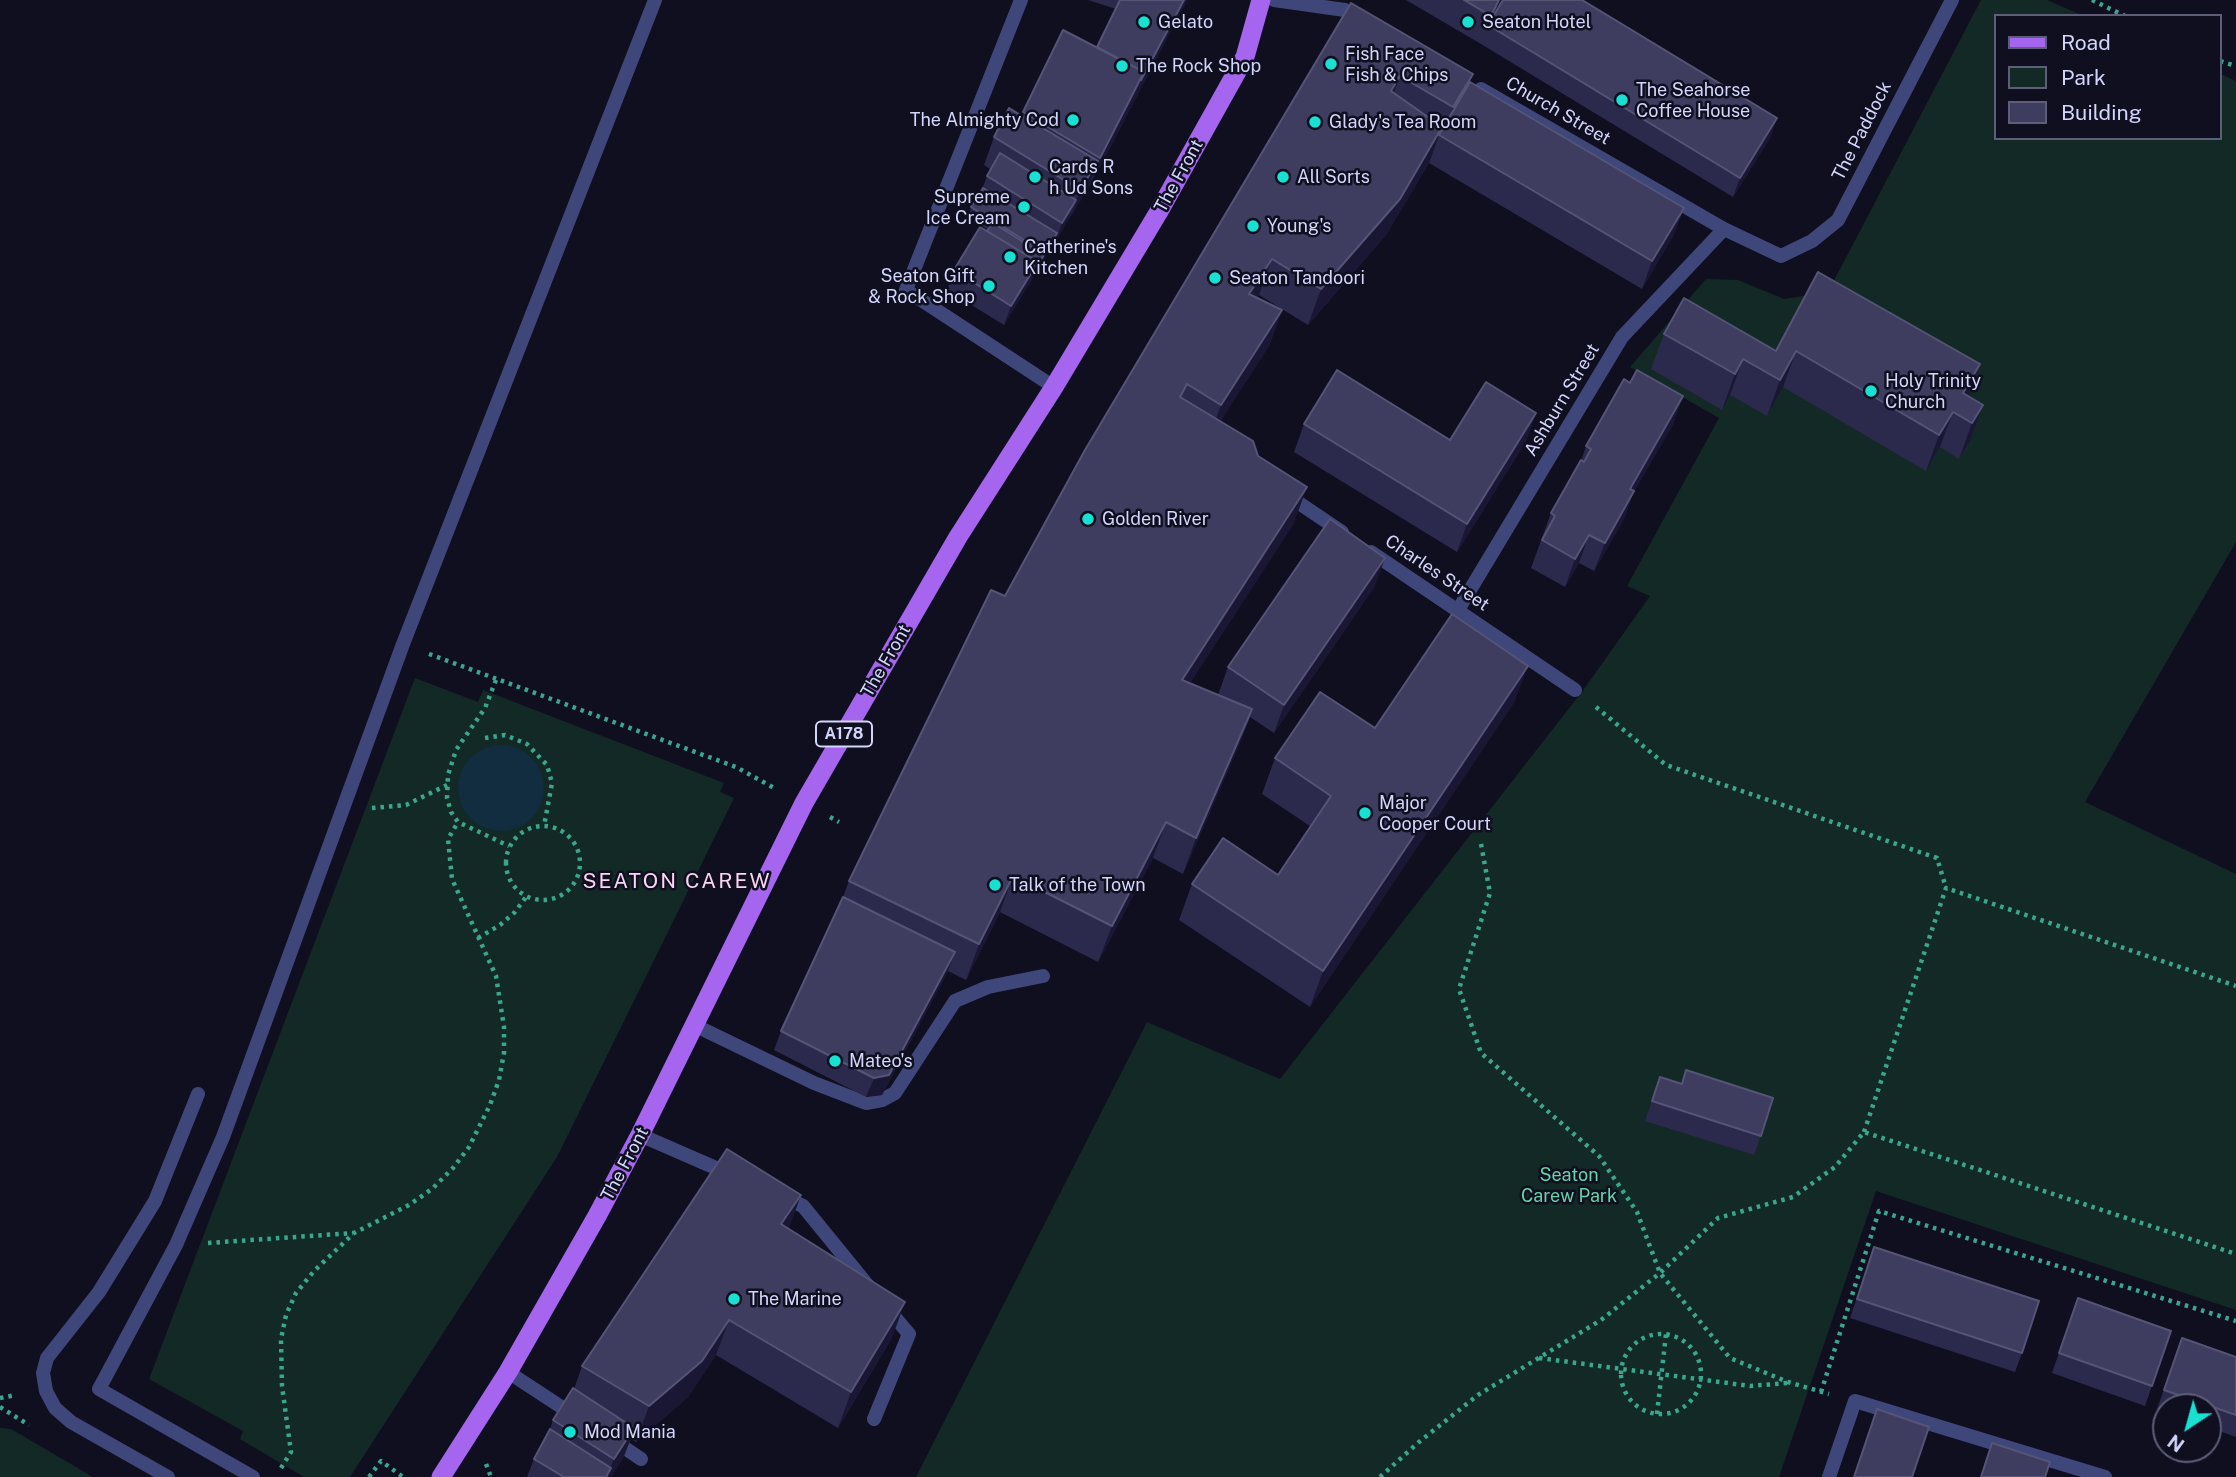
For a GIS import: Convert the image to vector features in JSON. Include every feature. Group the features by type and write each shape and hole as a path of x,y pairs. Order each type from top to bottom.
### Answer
{"main road":[{"name":"The Front","path":"441,1477 508,1372 597,1216 640,1135 804,803 958,537 1054,387 1158,213 1245,57 1261,0"}],"street":[{"path":"253,1477 99,1389 176,1245 223,1137 403,644 655,0"},
{"path":"1021,0 906,290 1054,387"},
{"path":"1274,0 1345,10 1369,24"},
{"name":"The Paddock","path":"1780,256 1812,241 1838,220 1952,0"},
{"name":"Church Street","path":"1464,79 1724,229 1780,256"},
{"name":"Ashburn Street","path":"1458,610 1622,337 1724,229"},
{"name":"Charles Street","path":"1276,487 1575,690"},
{"path":"694,1025 814,1083 866,1103 882,1100 895,1093 955,1001 988,987 1043,976"},
{"path":"168,1477 71,1422 55,1408 46,1391 43,1373 47,1358 99,1292 155,1200 198,1094"},
{"path":"640,1135 740,1179"},
{"path":"765,1190 803,1206 909,1334 874,1419"},
{"path":"508,1372 641,1459"},
{"path":"1829,1477 1855,1401 2105,1477"}],"path":[{"path":"2092,0 2121,14"},
{"path":"403,644 737,767"},
{"path":"496,680 485,708 456,750 447,785 447,798 457,822 509,846"},
{"path":"1380,1477 1478,1395 1601,1320 1660,1273 1718,1218 1793,1197 1835,1167 1864,1132 1946,888 1937,859 1666,765 1575,690"},
{"path":"485,738 505,735 527,744 547,765 552,783 544,826"},
{"path":"345,800 373,808 389,808 406,805 447,785"},
{"path":"275,1477 291,1452 282,1386 281,1339 286,1315 296,1293 314,1271 354,1233 391,1215 432,1188 453,1168 469,1147 499,1080 504,1053 504,1027 496,976 452,879 448,839 457,822"},
{"path":"544,826 556,828 566,834 579,854 580,866 571,888 550,900 526,897 509,880 506,869 509,846 524,831 544,826"},
{"path":"1481,844 1490,892 1459,989 1481,1053 1599,1156 1637,1212 1660,1273 1730,1358 1788,1382 1855,1401"},
{"path":"1946,888 2236,986"},
{"path":"478,938 500,925 515,912 526,897"},
{"path":"1864,1132 2236,1254"},
{"path":"1821,1392 1879,1211 2236,1321"},
{"path":"176,1245 354,1233"},
{"path":"1657,1414 1666,1334"},
{"path":"1666,1334 1679,1337 1697,1354 1702,1380 1698,1393 1689,1404 1677,1411 1657,1414 1637,1407 1627,1396 1621,1383 1621,1370 1624,1357 1631,1346 1641,1338 1666,1334"},
{"path":"1539,1358 1750,1386 1788,1382"},
{"path":"369,1477 381,1461 403,1477"}],"green space":[{"name":"Seaton Carew Park","path":"1981,0 2047,0 2079,14 1994,14 1994,140 2222,140 2222,75 2236,81 2236,542 2085,802 2236,874 2236,1310 1876,1191 1779,1477 916,1477 1147,1022 1280,1079 1584,689 1650,596 1627,586 1719,418 1630,367 1706,279 1738,280 1784,299 1828,292"},
{"path":"415,678 478,702 483,690 724,783 720,792 734,798 557,1157 350,1477 304,1477 240,1439 243,1431 149,1379"},
{"path":"0,1428 11,1429 93,1477 0,1477"}],"water":[{"path":"501,745 525,752 537,764 544,788 537,812 525,824 501,831 477,824 465,812 458,788 465,764 477,752"}],"building":[{"name":"Gelato","path":"1120,0 1184,0 1141,80 1144,72 1097,47"},
{"path":"1464,0 1499,0 1491,16"},
{"path":"1503,0 1582,0 1777,118 1740,178 1488,25"},
{"path":"1351,3 1473,74 1453,107 1400,76 1391,91 1442,127 1400,199 1321,289 1272,259 1249,294 1282,310 1221,405 1187,384 1180,397 1253,441 1258,456 1307,487 1182,680 1252,709 1196,838 1166,822 1112,926 1013,876 979,944 849,881 991,590 1005,596 1085,450"},
{"name":"The Almighty Cod","path":"1063,30 1144,72 1100,158 1023,112"},
{"path":"1470,82 1684,208 1652,261 1439,135"},
{"path":"1009,108 1098,161 1080,190 994,137"},
{"path":"1000,153 1076,200 1062,223 987,176"},
{"path":"983,188 1057,233 1045,253 971,207"},
{"path":"993,223 1044,255 1036,267 1038,262 987,231"},
{"path":"980,227 1038,262 1011,306 954,270"},
{"path":"1818,272 1980,364 1963,393 1983,405 1972,423 1953,412 1939,435 1796,351 1780,380 1743,359 1735,374 1664,334 1684,298 1776,351"},
{"path":"1337,370 1450,440 1486,382 1536,413 1467,524 1304,424"},
{"path":"1637,370 1683,396 1630,489 1634,491 1605,543 1589,535 1575,559 1542,540 1555,516 1551,513 1581,460 1584,462 1591,449 1586,446 1624,379 1630,383"},
{"path":"1330,519 1385,558 1284,705 1228,667"},
{"name":"Major Cooper Court","path":"1452,614 1528,666 1323,971 1192,884 1223,838 1278,875 1331,796 1275,758 1320,692 1375,728"},
{"path":"843,897 955,952 889,1075 874,1078 781,1031"},
{"path":"1686,1070 1773,1098 1761,1136 1652,1101 1660,1077 1682,1084"},
{"name":"The Marine","path":"727,1149 801,1195 781,1224 905,1302 851,1392 729,1320 702,1361 649,1406 582,1366"},
{"path":"1874,1247 2039,1301 2022,1353 1857,1299"},
{"path":"2078,1298 2171,1331 2152,1386 2059,1353"},
{"path":"2182,1338 2236,1357 2236,1415 2222,1410 2222,1393 2173,1393 2164,1390"},
{"path":"573,1388 634,1428 614,1459 553,1420"},
{"path":"1877,1409 1929,1427 1912,1477 1854,1477"},
{"path":"550,1429 611,1468 606,1477 564,1477 534,1459"},
{"path":"1992,1443 2050,1462 2045,1477 1981,1477"}],"place":[{"name":"Gelato","path":"1144,22"},
{"name":"Seaton Hotel","path":"1468,22"},
{"name":"Fish Face Fish & Chips","path":"1331,64"},
{"name":"The Rock Shop","path":"1122,66"},
{"name":"The Seahorse Coffee House","path":"1622,100"},
{"name":"The Almighty Cod","path":"1073,120"},
{"name":"Glady's Tea Room","path":"1315,122"},
{"name":"Cards R h Ud Sons","path":"1035,177"},
{"name":"All Sorts","path":"1283,177"},
{"name":"Supreme Ice Cream","path":"1024,207"},
{"name":"Young's","path":"1253,226"},
{"name":"Catherine's Kitchen","path":"1010,257"},
{"name":"Seaton Tandoori","path":"1215,278"},
{"name":"Seaton Gift & Rock Shop","path":"989,286"},
{"name":"Holy Trinity Church","path":"1871,391"},
{"name":"Golden River","path":"1088,519"},
{"name":"Major Cooper Court","path":"1365,813"},
{"name":"Talk of the Town","path":"995,885"},
{"name":"Mateo's","path":"835,1061"},
{"name":"The Marine","path":"734,1299"},
{"name":"Mod Mania","path":"570,1432"}],"district":[{"name":"SEATON CAREW","path":"677,882"}]}
